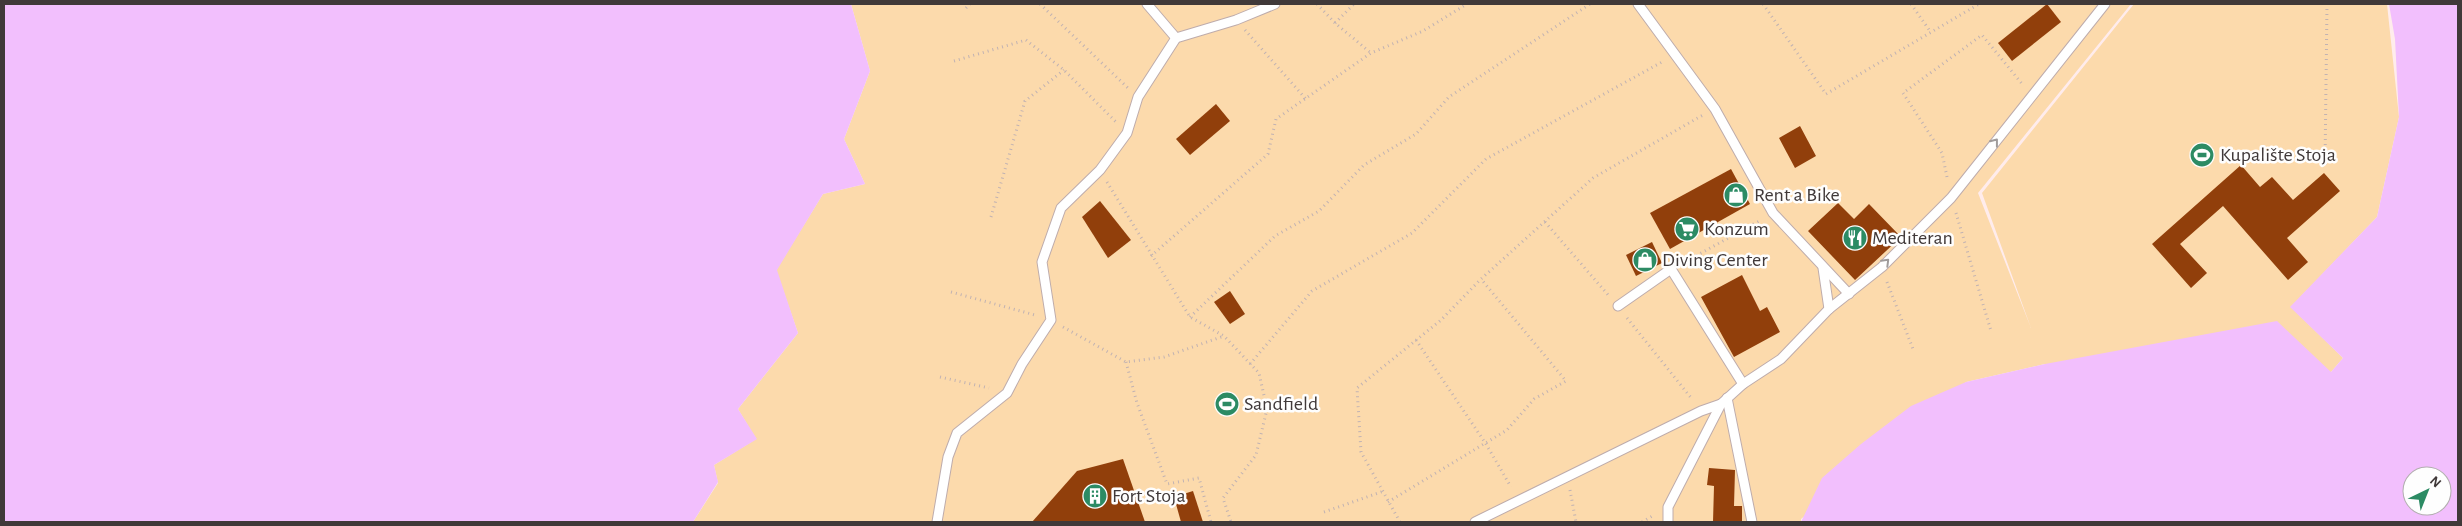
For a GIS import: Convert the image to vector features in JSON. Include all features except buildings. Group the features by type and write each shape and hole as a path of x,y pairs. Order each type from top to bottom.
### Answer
{"lane":[{"path":"1148,4 1176,38"},
{"path":"937,522 948,457 957,433 1007,393 1022,364 1051,320 1042,262 1061,208 1100,170 1127,133 1138,97 1176,38 1236,20 1275,4"},
{"path":"1638,4 1715,109 1773,213 1849,294"},
{"path":"1475,522 1724,401 1743,384 1781,359 1829,309 1882,267 1951,197 2105,4"},
{"path":"1823,268 1829,309"},
{"path":"1618,306 1671,269 1743,384"},
{"path":"1668,522 1668,507 1724,401"},
{"path":"1724,401 1752,522"}],"path":[{"path":"966,8 970,4"},
{"path":"1040,4 1138,97"},
{"path":"1317,4 1335,23 1371,53"},
{"path":"1335,23 1354,4"},
{"path":"1151,256 1268,154 1276,119 1371,53 1423,31 1467,4"},
{"path":"1190,317 1275,236 1319,211 1364,165 1416,134 1448,96 1590,4"},
{"path":"1763,4 1826,94 1930,31 1979,4"},
{"path":"1912,4 1930,31"},
{"path":"2324,165 2328,74 2327,4"},
{"path":"1236,20 1306,99"},
{"path":"1992,331 1951,197 1942,153 1903,93 1982,35 2032,95"},
{"path":"954,61 1026,40 1064,70 1127,133"},
{"path":"1250,364 1312,292 1412,233 1486,159 1676,55"},
{"path":"991,217 1025,101 1064,70"},
{"path":"1400,522 1361,452 1357,388 1441,320 1481,279 1593,178 1715,109"},
{"path":"1100,170 1190,317 1224,336 1259,374 1267,409 1256,455 1223,498 1231,522"},
{"path":"1671,269 1773,213"},
{"path":"1882,267 1913,349"},
{"path":"1388,502 1507,430 1534,399 1566,381 1481,279"},
{"path":"951,292 1051,320 1126,362 1164,357 1224,336"},
{"path":"1416,340 1486,444 1519,501"},
{"path":"1126,362 1137,403 1167,484 1199,478 1211,522"},
{"path":"940,377 1007,393"},
{"path":"1567,477 1576,522"},
{"path":"1324,512 1384,492"}],"shaded area":[{"path":"4,4 851,4 870,71 844,139 865,184 823,194 777,270 798,333 738,409 757,439 714,465 718,482 693,522 4,522"},
{"path":"851,4 2131,4 1978,193 2031,328 1982,193 2134,4 2387,4 2399,117 2377,217 2291,307 2343,358 2331,372 2045,364 1966,382 1801,519 1801,522 693,522 718,483 714,465 756,439 738,409 798,333 776,270 823,194 865,184 844,139 870,71"},
{"path":"2389,4 2458,4 2458,522 1801,522 1822,478 1861,444 1911,406 1966,382 2045,364 2277,321 2331,372 2343,358 2290,307 2377,217 2399,117 2395,39"}],"place":[{"name":"Kupalište Stoja","path":"2202,155"},
{"name":"Rent a Bike","path":"1736,195"},
{"name":"Konzum","path":"1687,229"},
{"name":"Mediteran","path":"1855,238"},
{"name":"Diving Center","path":"1645,260"},
{"name":"Sandfield","path":"1227,404"},
{"name":"Fort Stoja","path":"1095,496"}]}
